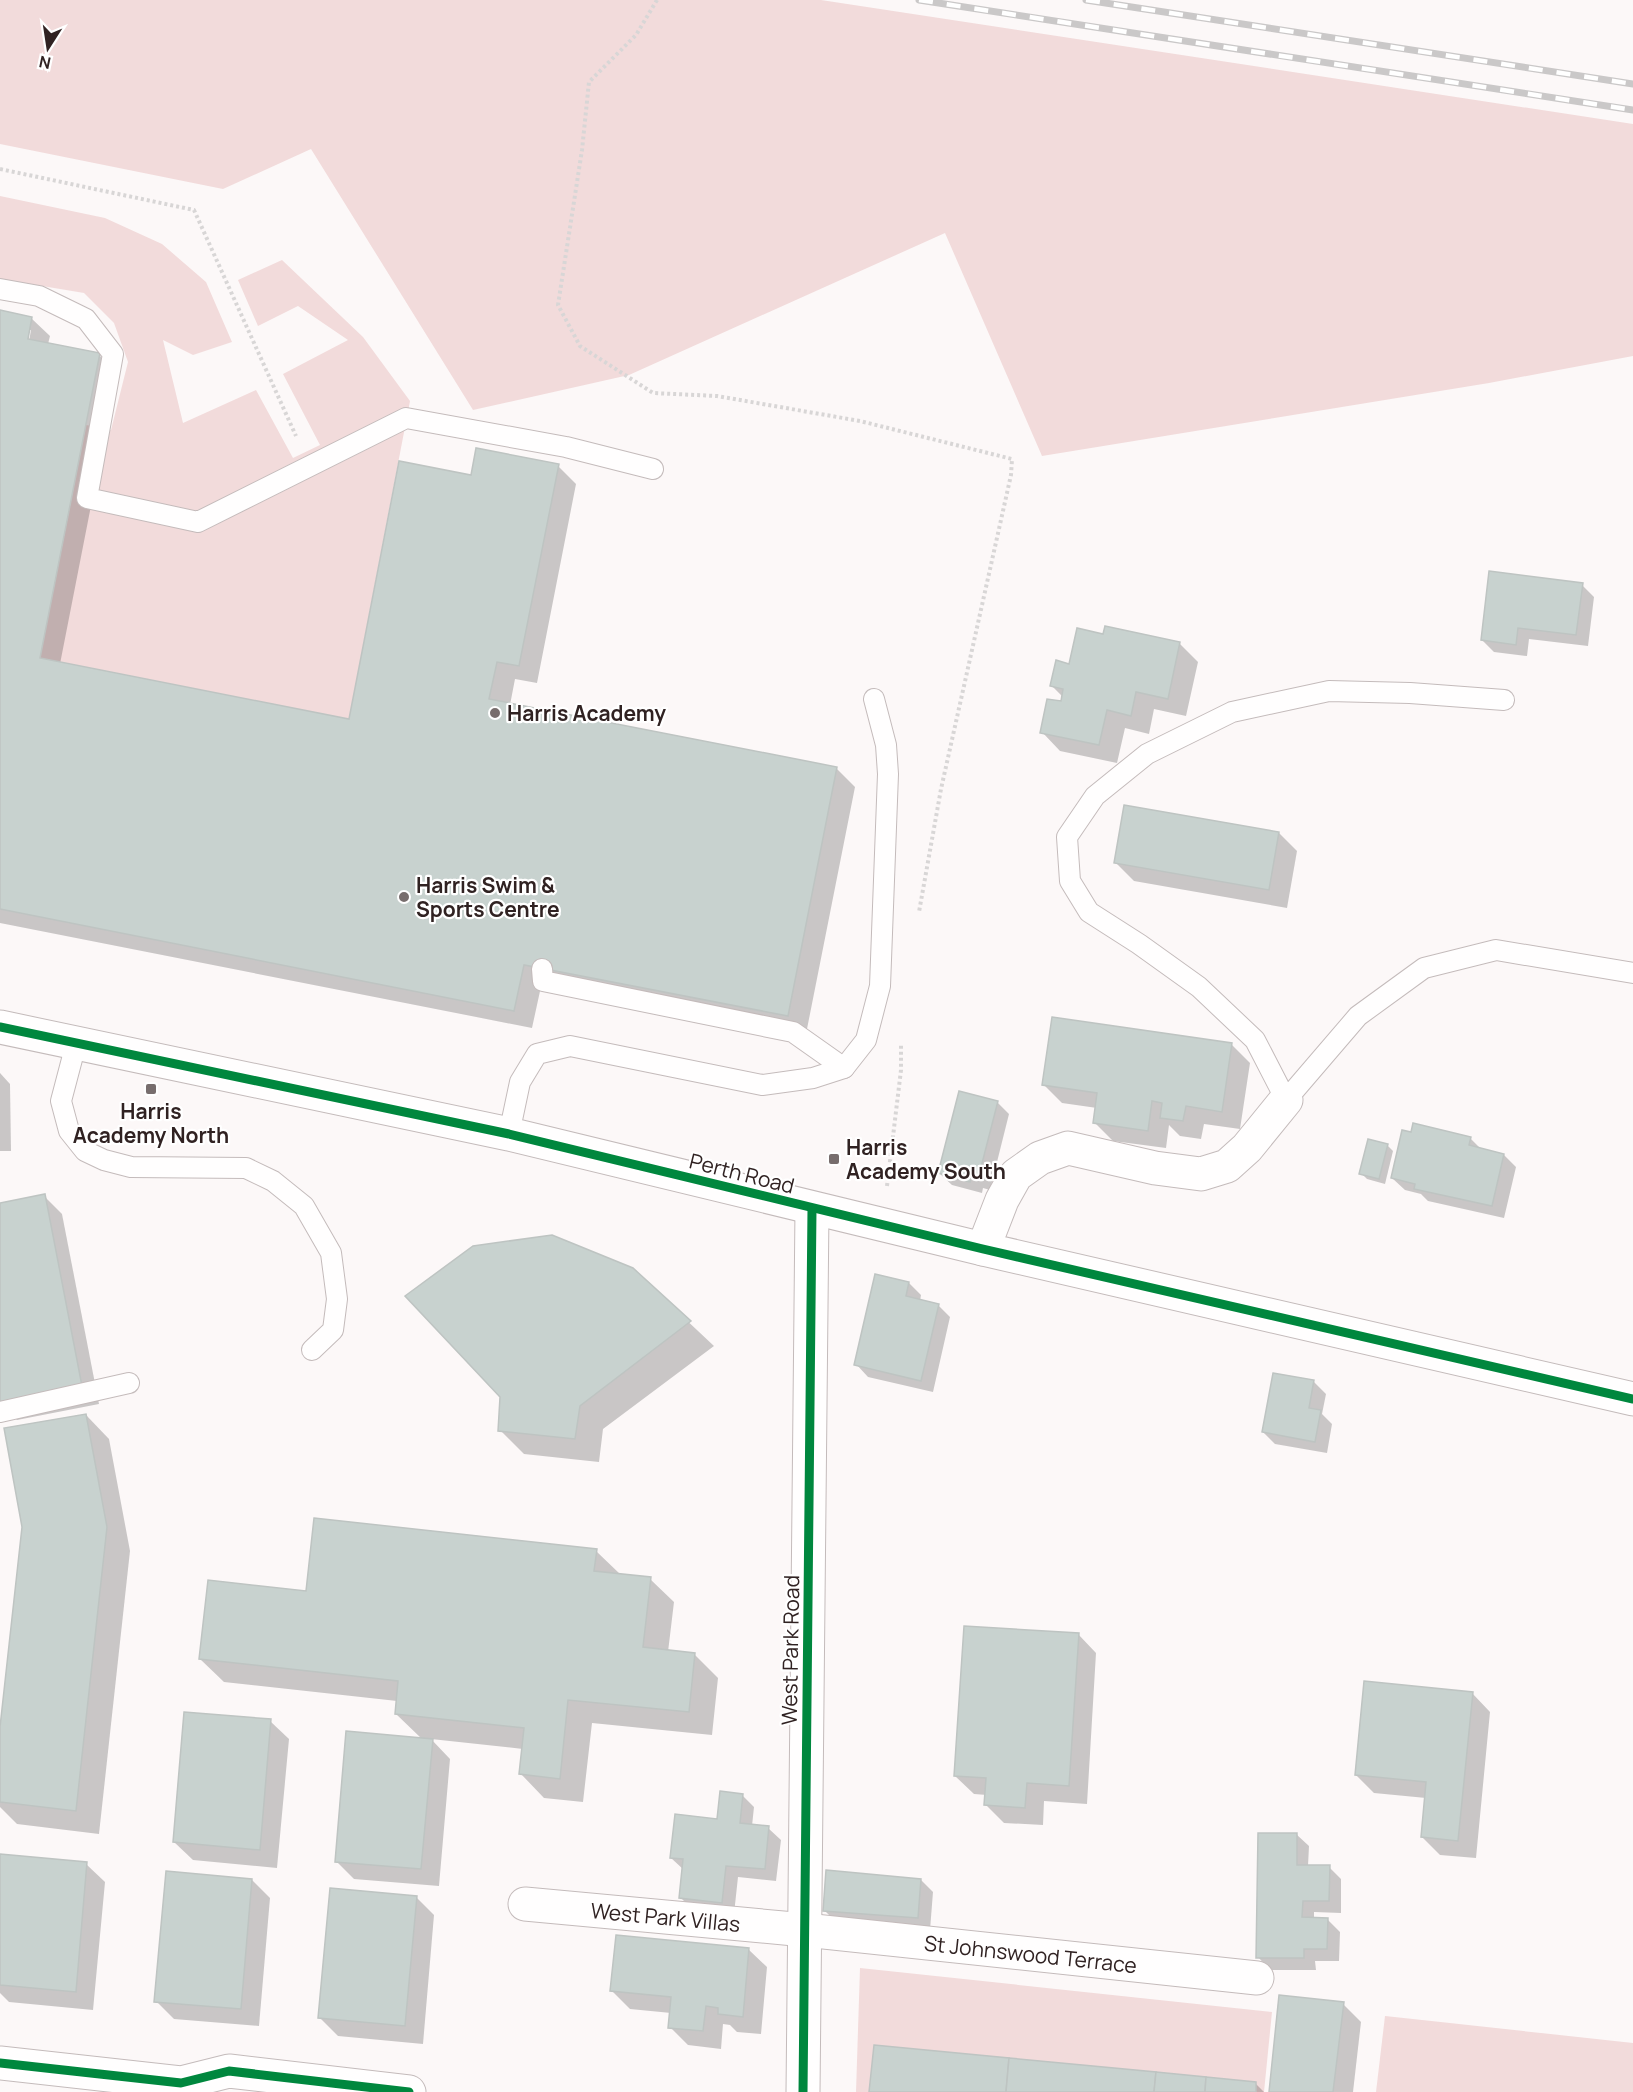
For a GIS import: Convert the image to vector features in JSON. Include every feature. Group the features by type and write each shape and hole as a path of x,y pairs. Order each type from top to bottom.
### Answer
{"street":[{"name":"Perth Road","path":"0,1028 509,1134 812,1209 1633,1399"},
{"path":"974,1247 1016,1176 1040,1158 1068,1149 1155,1168 1201,1174 1227,1166 1234,1160 1247,1148 1286,1100"},
{"name":"West Park Road","path":"803,2092 812,1209"},
{"name":"West Park Villas","path":"525,1904 805,1930"},
{"name":"St Johnswood Terrace","path":"805,1930 1257,1978"},
{"path":"0,2062 182,2083 229,2071 409,2092"}],"lane":[{"path":"0,289 39,296 86,319 113,354 87,498 198,522 406,418 566,447 652,469"},
{"path":"1504,700 1410,693 1329,691 1232,712 1147,754 1095,796 1067,837 1070,881 1089,912 1199,987 1255,1040 1286,1100 1358,1016 1424,968 1496,950 1633,973"},
{"path":"509,1134 520,1082 537,1054 570,1046 762,1085 813,1078 844,1068 866,1040 880,986 888,774 886,745 874,699"},
{"path":"542,969 543,981 793,1032 844,1068"},
{"path":"76,1044 61,1101 69,1131 85,1151 104,1160 131,1167 246,1168 273,1181 304,1206 331,1253 337,1299 333,1330 312,1350"},
{"path":"0,1412 129,1383"}],"path":[{"path":"653,393 580,346 558,305 590,82 636,35 657,0"},
{"path":"0,169 194,210 289,421"}],"shaded area":[{"path":"0,0 821,0 1633,124 1633,356 1489,383 1042,456 945,233 629,375 473,410 311,149 223,189 0,144"},
{"path":"0,196 105,218 162,244 206,282 232,342 193,355 163,340 183,423 256,390 293,458 320,445 283,374 348,340 298,306 258,326 238,280 282,260 363,337 410,401 349,719 40,658 86,425 111,430 128,362 114,323 84,293 0,279"},
{"path":"860,1968 1272,2012 1264,2092 856,2092"},
{"path":"1385,2016 1633,2043 1633,2092 1376,2092"}],"building":[{"path":"0,310 32,317 28,339 100,353 40,658 349,719 399,461 471,475 476,448 559,464 519,666 497,662 489,699 837,767 788,1016 524,965 514,1011 0,909"},
{"path":"1489,571 1583,583 1576,635 1518,628 1516,645 1481,640"},
{"path":"1105,626 1180,642 1168,699 1136,692 1131,716 1107,710 1099,745 1040,733 1047,699 1061,701 1063,689 1050,686 1056,660 1069,664 1077,628 1103,634"},
{"path":"1124,805 1279,832 1269,890 1114,863"},
{"path":"1052,1017 1232,1043 1222,1112 1186,1106 1183,1121 1160,1118 1162,1103 1152,1101 1148,1131 1093,1123 1097,1093 1042,1085"},
{"path":"959,1091 998,1101 978,1179 971,1177 970,1182 938,1173"},
{"path":"1413,1123 1471,1137 1469,1145 1504,1154 1492,1206 1414,1189 1415,1184 1391,1178 1402,1130 1411,1132"},
{"path":"1368,1139 1388,1144 1379,1179 1359,1174"},
{"path":"45,1194 82,1386 0,1402 0,1203"},
{"path":"552,1235 633,1268 691,1321 580,1406 575,1439 498,1431 500,1397 405,1296 473,1246"},
{"path":"875,1274 909,1282 906,1296 939,1304 921,1381 854,1365"},
{"path":"1273,1373 1314,1380 1309,1408 1321,1410 1315,1442 1262,1432"},
{"path":"86,1414 107,1527 76,1811 0,1802 0,1727 22,1527 4,1428"},
{"path":"314,1518 597,1549 594,1571 651,1577 643,1647 695,1653 689,1712 568,1700 560,1779 519,1774 524,1728 395,1714 398,1681 199,1659 208,1580 306,1591"},
{"path":"964,1626 1079,1633 1069,1786 1027,1783 1025,1808 984,1805 986,1778 954,1776"},
{"path":"1364,1681 1473,1692 1458,1841 1421,1837 1426,1782 1355,1775"},
{"path":"184,1712 271,1719 260,1850 173,1842"},
{"path":"346,1731 433,1739 421,1869 335,1862"},
{"path":"720,1791 743,1794 740,1823 769,1826 765,1869 726,1866 722,1903 679,1898 683,1859 670,1858 675,1814 717,1819"},
{"path":"1258,1833 1297,1833 1297,1865 1330,1865 1329,1901 1303,1901 1302,1917 1328,1918 1327,1949 1304,1949 1304,1958 1256,1958"},
{"path":"0,1854 87,1862 76,1992 0,1985"},
{"path":"826,1870 921,1879 918,1918 823,1911"},
{"path":"166,1871 252,1879 241,2009 154,2002"},
{"path":"330,1888 417,1896 405,2026 318,2018"},
{"path":"616,1935 749,1948 743,2017 718,2014 718,2008 706,2006 703,2031 668,2028 671,1997 610,1991"},
{"path":"1279,1995 1344,2002 1333,2092 1269,2092"},
{"path":"874,2045 1009,2058 1006,2092 869,2092"},
{"path":"1009,2058 1156,2072 1154,2092 1006,2092"},
{"path":"1156,2072 1206,2077 1205,2092 1154,2092"},
{"path":"1206,2077 1256,2082 1256,2092 1205,2092"}],"railway":[{"path":"919,0 1633,110"},
{"path":"1086,0 1633,84"}],"cycle path":[{"path":"0,1027 509,1134 983,1249 1633,1399"},
{"path":"803,2092 812,1209"},
{"path":"0,2063 181,2083 229,2071 409,2092"}],"place":[{"name":"Harris Academy","path":"495,713"},
{"name":"Harris Swim & Sports Centre","path":"404,897"},
{"name":"Harris Academy North","path":"151,1089"},
{"name":"Harris Academy South","path":"834,1159"}]}
